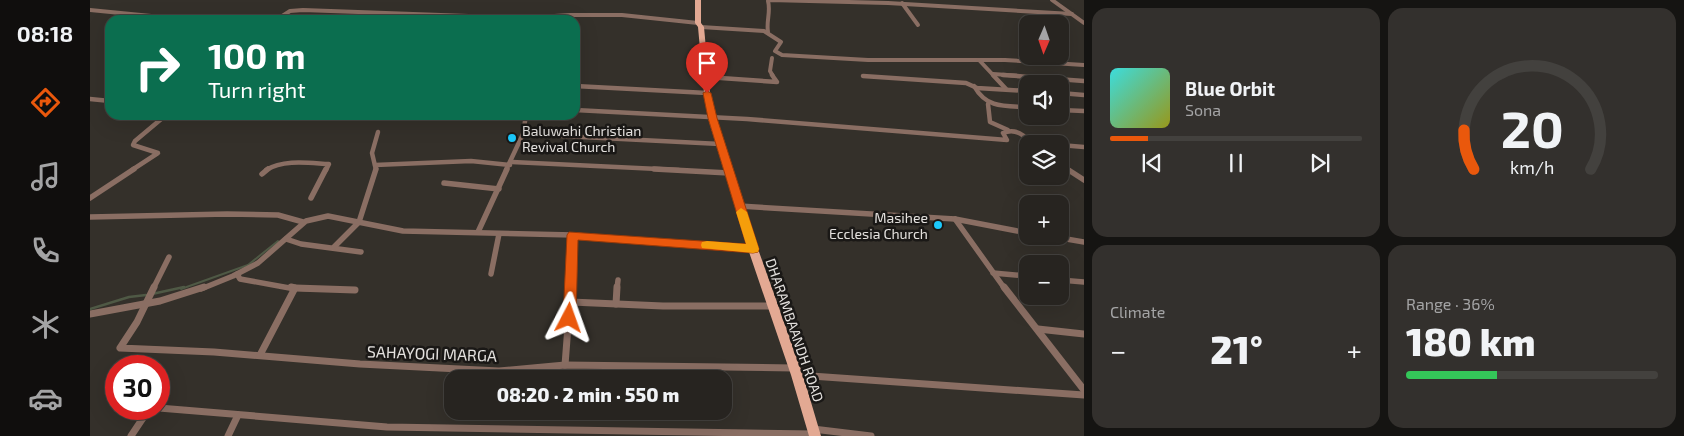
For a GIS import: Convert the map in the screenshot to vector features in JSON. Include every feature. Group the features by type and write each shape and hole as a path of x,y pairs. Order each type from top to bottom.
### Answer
{"main road":[{"name":"DHARAMBAANDH ROAD","path":"698,0 707,93 712,118 753,249 796,371 814,433"}],"street":[{"path":"768,32 766,22 770,9 768,1 770,0 903,4 1072,14"},
{"path":"898,0 918,25"},
{"path":"1052,0 1084,23"},
{"path":"90,10 141,15"},
{"path":"284,15 290,11 302,10 425,15"},
{"path":"580,15 668,18 700,25 768,32 781,42 775,51 782,55 868,60 979,60 1084,65"},
{"path":"706,78 777,82 770,70 772,58"},
{"path":"979,60 1006,89"},
{"path":"993,74 1084,81"},
{"path":"863,76 966,83 974,86 1019,90"},
{"path":"580,86 707,93"},
{"path":"974,86 979,95 988,104 990,122 1008,130 1014,130 1021,135"},
{"path":"1069,94 1084,95"},
{"path":"90,99 105,100"},
{"path":"988,104 1019,106"},
{"path":"580,110 747,119 1007,140 1003,133 1008,130"},
{"path":"1069,110 1084,111"},
{"path":"90,198 156,155 158,152 156,151 133,145 135,141 160,120"},
{"path":"478,232 511,164 523,134 525,120"},
{"path":"334,247 359,222 376,172 372,158 373,142 378,132"},
{"path":"523,134 720,144"},
{"path":"1069,146 1084,148"},
{"path":"375,165 471,160 511,164 729,173"},
{"path":"262,174 268,167 283,163 330,164 311,198"},
{"path":"1069,171 1084,180"},
{"path":"444,183 499,189"},
{"path":"739,206 955,218 1019,231"},
{"path":"90,218 227,214 278,215 303,222"},
{"path":"90,314 147,304 176,296 237,274 260,262 303,222 316,216 403,231 573,235 753,249"},
{"path":"955,218 993,273 1084,390"},
{"path":"491,274 499,234"},
{"path":"565,365 571,302 573,235"},
{"path":"286,239 301,244 361,252"},
{"path":"1069,239 1084,242"},
{"path":"147,304 169,256"},
{"path":"993,273 1019,275"},
{"path":"237,274 240,278 295,288 355,290"},
{"path":"616,304 618,280"},
{"path":"1069,281 1084,282"},
{"path":"260,355 295,288"},
{"path":"571,302 663,306 773,306"},
{"name":"SAHAYOGI MARGA","path":"147,304 120,348 260,355 360,364 499,370 565,365 796,371 1084,395"},
{"path":"1038,329 1084,334"},
{"path":"170,409 387,427 720,434 814,433 871,436"},
{"path":"228,436 238,415"},
{"path":"131,436 142,420"}],"waterway":[{"path":"181,289 248,265 278,241"},
{"path":"152,294 184,287"},
{"path":"90,309 129,297 146,295"}],"slow traffic":[{"path":"707,245 753,249 741,212"}],"place":[{"name":"Baluwahi Christian Revival Church","path":"512,138"},
{"name":"Masihee Ecclesia Church","path":"938,225"}],"route":[{"path":"569,318 573,235 753,249 712,118 707,93"}]}
